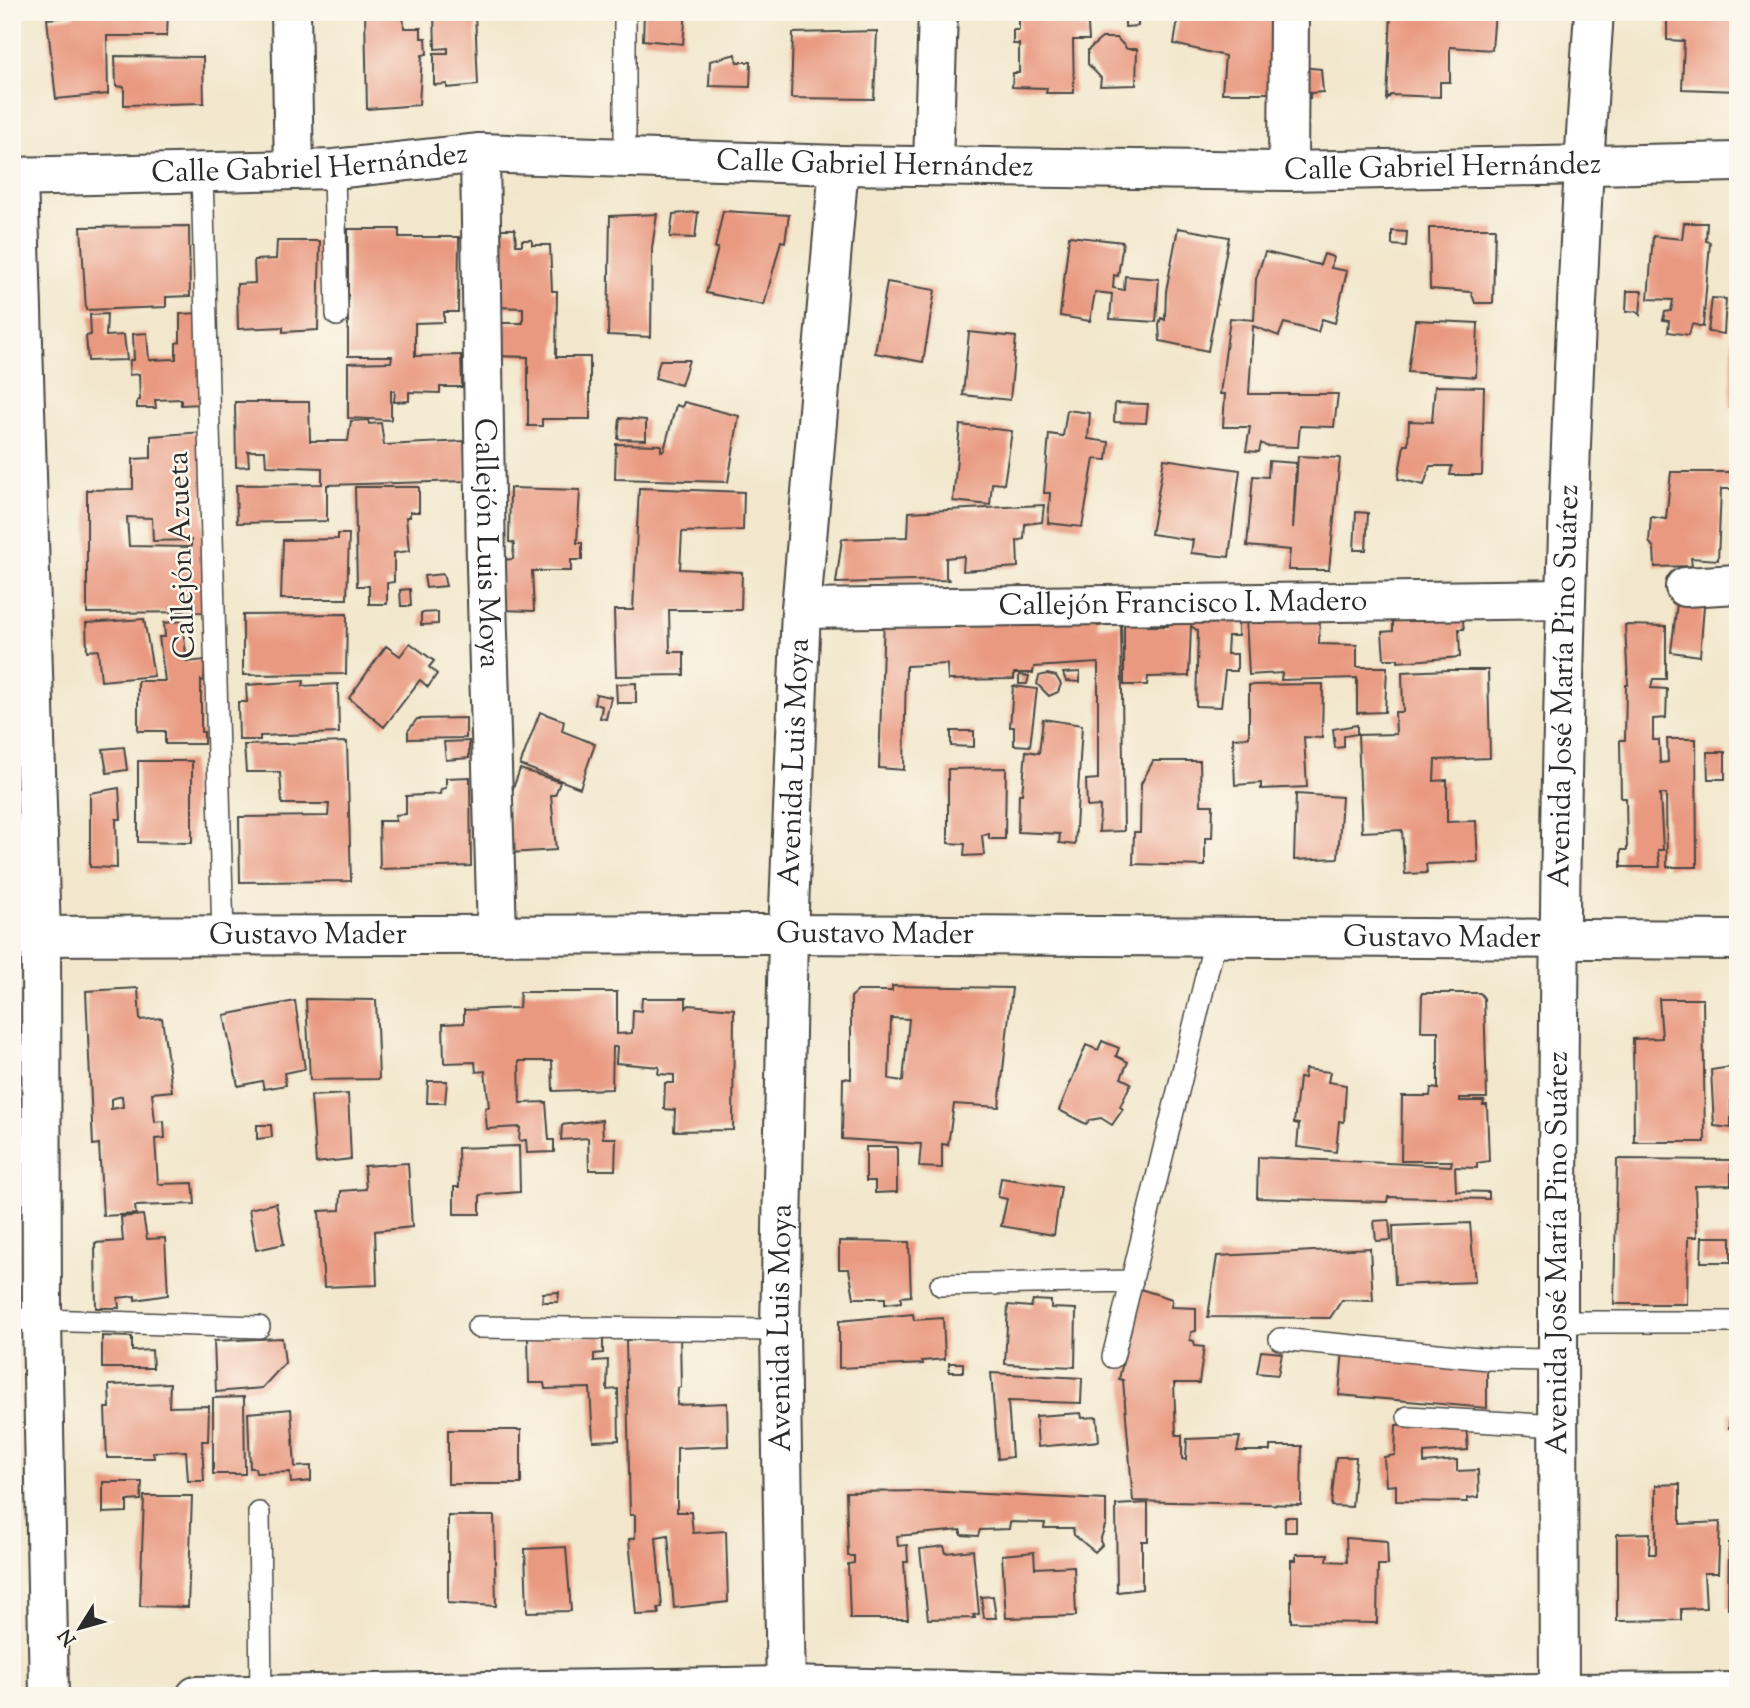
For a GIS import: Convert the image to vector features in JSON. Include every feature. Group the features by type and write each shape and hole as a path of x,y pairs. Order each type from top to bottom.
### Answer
{"street":[{"path":"291,12 294,170"},
{"path":"933,164 938,12"},
{"path":"1288,171 1289,12"},
{"name":"Avenida José María Pino Suárez","path":"1559,1695 1557,1360 1565,599 1584,163 1594,12"},
{"name":"Calle Gabriel Hernández","path":"15,178 334,169 480,153 839,164 1288,171 1738,162"},
{"name":"Callejón Luis Moya","path":"480,153 486,567 497,933"},
{"name":"Avenida Luis Moya","path":"786,1691 780,1330 788,934 801,609 839,164"},
{"path":"15,178 27,936 27,1319 49,1696"},
{"path":"1685,587 1738,584"},
{"name":"Callejón Francisco I. Madero","path":"801,609 1565,599"},
{"name":"Gustavo Mader","path":"27,936 497,933 1738,940"},
{"path":"196,1696 786,1691 1166,1696 1738,1692"}],"lane":[{"path":"625,12 625,158"},
{"path":"334,169 337,315"},
{"name":"Callejón Azueta","path":"202,173 223,936"},
{"path":"1113,1357 1216,936"},
{"path":"941,1285 1132,1281"},
{"path":"27,1319 259,1327"},
{"path":"1559,1322 1738,1322"},
{"path":"478,1327 780,1330"},
{"path":"1280,1339 1489,1359 1557,1360"},
{"path":"1408,1417 1558,1426"},
{"path":"259,1514 261,1695"}],"building":[{"path":"75,12 168,12 167,36 107,36 108,94 56,99 47,19 75,16"},
{"path":"186,12 234,12 234,17 186,17"},
{"path":"365,12 403,12 404,28 421,28 421,38 426,38 427,54 422,55 419,105 367,109"},
{"path":"434,12 475,12 478,85 447,88 447,84 434,85 434,53 448,53 448,48 435,49"},
{"path":"644,12 686,12 683,44 643,40"},
{"path":"870,12 878,12 877,19 870,19"},
{"path":"1019,12 1087,12 1089,40 1073,40 1074,93 1046,93 1047,88 1012,87 1013,73 1019,73 1019,44 1013,44 1013,30 1019,30"},
{"path":"1125,12 1138,12 1138,26 1125,27"},
{"path":"1179,12 1250,12 1277,16 1279,93 1222,93 1225,56 1174,44"},
{"path":"1391,12 1495,12 1492,50 1450,47 1450,82 1440,82 1440,97 1391,95 1387,100"},
{"path":"1667,12 1738,12 1738,91 1682,89 1684,41 1667,40"},
{"path":"877,31 874,99 791,98 793,33"},
{"path":"1102,38 1117,38 1127,49 1137,49 1136,85 1100,86 1101,78 1088,64 1088,50"},
{"path":"736,54 737,62 751,62 750,87 709,86 710,61"},
{"path":"115,56 203,57 204,103 124,105 124,87 116,86"},
{"path":"1300,67 1321,69 1323,92 1310,93 1310,98 1299,98"},
{"path":"723,211 789,215 785,242 781,241 764,305 706,293 718,248 715,248"},
{"path":"698,212 695,238 670,237 673,214"},
{"path":"657,214 652,248 651,337 608,335 610,216"},
{"path":"1684,223 1707,223 1706,241 1710,242 1703,327 1692,324 1689,335 1668,332 1669,321 1663,320 1665,312 1671,311 1673,300 1648,299 1653,236 1682,239"},
{"path":"189,226 190,296 166,297 166,307 86,310 81,227"},
{"path":"1178,228 1229,237 1208,351 1160,341 1159,324 1161,318 1165,320 1166,291"},
{"path":"1429,228 1495,228 1493,303 1475,303 1471,292 1430,289"},
{"path":"348,229 399,229 399,237 459,237 458,312 444,312 444,322 415,323 415,356 461,355 462,387 440,387 440,393 409,392 409,401 394,402 395,391 391,390 391,420 348,418 348,363 391,362 392,356 348,356"},
{"path":"494,229 515,229 516,245 522,245 522,240 532,240 532,245 550,245 552,291 557,291 556,357 590,357 590,419 542,419 542,426 528,426 528,357 496,356 495,323 523,323 523,308 495,307"},
{"path":"1392,231 1407,232 1406,246 1392,245"},
{"path":"1069,236 1123,242 1118,276 1114,275 1113,288 1124,290 1125,276 1159,279 1156,322 1110,319 1112,294 1095,292 1090,321 1060,316"},
{"path":"277,241 320,241 318,330 283,332 283,327 238,329 237,284 255,283 254,260 276,259"},
{"path":"1265,252 1320,265 1324,254 1333,257 1331,268 1347,271 1335,323 1322,319 1318,332 1284,323 1279,336 1253,326 1249,394 1338,394 1334,427 1300,426 1298,447 1266,446 1261,443 1259,452 1246,451 1250,427 1223,427 1225,394 1220,394 1230,318 1254,320 1256,279"},
{"path":"1735,277 1738,277 1738,407 1730,407"},
{"path":"887,282 935,290 923,362 875,353"},
{"path":"1627,291 1642,291 1640,315 1636,311 1626,312"},
{"path":"1712,298 1726,299 1724,334 1708,332"},
{"path":"200,313 202,404 181,405 181,399 155,400 156,408 137,408 137,401 140,400 139,374 129,375 130,360 134,360 133,334 147,333 149,360 176,359 176,343 180,342 180,314"},
{"path":"107,314 106,336 124,335 127,360 88,361 86,336 91,335 90,315"},
{"path":"1415,320 1478,323 1476,377 1408,372"},
{"path":"969,332 1016,337 1010,400 963,395"},
{"path":"660,360 689,360 681,385 655,378"},
{"path":"1435,386 1484,387 1482,475 1450,475 1452,466 1430,466 1424,485 1398,479 1404,445 1408,445 1409,421 1432,422"},
{"path":"235,402 309,402 310,441 348,441 351,421 368,420 369,424 381,423 384,445 466,441 466,481 327,485 327,521 237,523 236,485 322,484 322,468 266,466 265,451 248,451 249,466 236,467"},
{"path":"684,402 739,416 728,482 615,479 616,444 661,445 661,451 664,450 676,405 682,407"},
{"path":"1115,403 1148,404 1146,423 1114,422"},
{"path":"1067,410 1090,413 1088,439 1109,442 1107,460 1094,459 1082,527 1048,523 1050,493 1044,493 1049,434 1063,436"},
{"path":"620,418 646,420 646,440 618,439"},
{"path":"960,425 1012,431 1004,484 992,483 990,505 953,501"},
{"path":"203,432 205,612 87,613 87,490 133,489 133,459 151,458 151,436","holes":["127,517 152,518 153,541 191,540 191,547 129,546"]},
{"path":"1298,456 1340,458 1329,570 1288,570 1290,550 1247,546 1253,476 1268,477 1269,461 1296,463 1293,528"},
{"path":"1164,459 1240,470 1229,557 1191,553 1193,540 1151,534"},
{"path":"1671,472 1738,472 1738,492 1721,489 1718,560 1691,558 1692,566 1655,567 1654,548 1649,542 1651,517 1666,519"},
{"path":"355,487 419,487 419,512 410,512 410,517 406,517 409,551 394,553 394,582 387,583 387,604 369,604 369,586 357,586"},
{"path":"510,488 580,490 577,543 582,543 582,560 571,560 571,571 532,571 534,611 500,610 499,560 513,559 514,543 509,542"},
{"path":"639,488 744,492 743,530 682,532 680,569 742,572 741,610 669,610 670,652 684,652 684,675 616,676 614,610 633,610"},
{"path":"1044,505 1042,522 1025,524 1024,539 1017,541 1018,567 963,571 964,556 946,558 946,577 949,580 836,583 842,539 908,537 909,512"},
{"path":"1356,512 1368,513 1366,550 1354,550"},
{"path":"338,534 349,534 347,599 281,599 283,540 338,539"},
{"path":"443,574 446,586 426,588 424,576"},
{"path":"410,589 411,606 401,606 400,590"},
{"path":"1677,603 1704,606 1700,656 1671,652"},
{"path":"1393,607 1461,607 1464,629 1459,629 1460,657 1398,662 1398,659 1384,659 1382,632 1393,631"},
{"path":"1147,610 1148,626 1168,626 1169,610 1238,614 1238,636 1228,636 1227,654 1237,654 1237,671 1225,671 1221,707 1196,706 1198,631 1191,626 1189,676 1148,677 1147,685 1124,685 1124,623"},
{"path":"438,612 438,624 421,625 421,613"},
{"path":"1097,612 1098,626 1121,624 1124,831 1099,832 1100,806 1087,807 1086,780 1098,779 1098,663 1034,667 1033,673 1014,673 1014,679 948,680 947,664 906,666 904,770 879,768 884,615"},
{"path":"347,614 346,674 243,675 243,615"},
{"path":"1320,617 1319,644 1357,645 1357,667 1387,667 1385,712 1357,713 1357,678 1281,680 1282,673 1249,675 1246,619"},
{"path":"144,619 154,676 101,681 98,650 87,651 86,623"},
{"path":"182,621 187,662 205,660 204,681 201,680 201,732 204,732 204,744 165,744 165,731 138,731 138,681 165,681 159,637 165,637 164,623"},
{"path":"1625,625 1666,626 1666,679 1653,679 1651,688 1667,689 1666,718 1653,719 1653,740 1659,740 1660,763 1668,762 1667,739 1696,739 1697,867 1667,867 1666,794 1660,794 1663,850 1658,850 1660,867 1621,867 1621,850 1627,850 1626,798 1621,798 1620,740 1625,740 1628,685"},
{"path":"410,643 434,661 429,667 437,674 428,687 420,680 384,727 349,698 386,646 400,656"},
{"path":"1488,670 1490,758 1435,760 1434,781 1447,780 1447,822 1476,821 1478,862 1426,864 1427,873 1405,874 1402,830 1362,832 1358,735 1396,734 1395,712 1403,712 1402,672"},
{"path":"1080,672 1080,682 1066,681 1063,673"},
{"path":"1019,675 1029,676 1027,684 1019,684"},
{"path":"1039,676 1056,676 1061,684 1058,692 1049,696 1037,684"},
{"path":"304,681 303,686 338,684 339,733 260,736 260,740 239,740 238,702 247,702 246,685"},
{"path":"636,683 636,703 617,703 616,684"},
{"path":"1323,684 1322,738 1304,737 1307,787 1261,789 1261,783 1235,785 1233,738 1249,737 1249,685"},
{"path":"1013,686 1037,689 1030,746 1014,745 1014,727 1010,727"},
{"path":"596,694 611,697 606,719 600,718 602,706 594,704"},
{"path":"540,712 564,721 562,731 595,744 580,788 520,765"},
{"path":"466,718 466,738 408,739 408,731 417,719"},
{"path":"1043,719 1082,725 1075,845 1059,843 1060,834 1018,832 1019,794 1022,794 1026,751 1039,753"},
{"path":"1357,725 1357,734 1344,736 1344,747 1335,748 1333,729"},
{"path":"951,731 974,731 974,747 951,746"},
{"path":"469,741 469,758 446,760 444,742"},
{"path":"347,742 351,881 240,882 239,817 328,816 329,804 282,804 280,772 246,772 244,745"},
{"path":"124,747 127,770 107,773 103,749"},
{"path":"1707,752 1725,752 1725,779 1708,779"},
{"path":"138,761 192,761 192,843 138,842"},
{"path":"1153,761 1200,761 1201,805 1213,805 1212,838 1205,838 1205,866 1133,864 1134,832 1140,832 1141,784"},
{"path":"1006,768 1005,839 989,839 989,834 982,835 984,855 964,856 965,844 948,843 948,769"},
{"path":"520,769 560,782 555,795 551,795 556,850 510,853 510,797"},
{"path":"470,777 471,866 380,869 379,821 396,821 395,815 406,814 406,796 440,794 441,789 446,788 446,778"},
{"path":"119,788 121,819 116,819 117,868 90,867 90,793"},
{"path":"1296,794 1342,797 1338,858 1294,860"},
{"path":"892,986 1012,988 999,1107 954,1104 948,1145 942,1144 942,1168 919,1167 921,1144 842,1139 843,1078 851,1079 851,997 858,991 892,991","holes":["891,1018 909,1019 903,1081 889,1079"]},
{"path":"138,988 140,1020 162,1018 172,1091 152,1093 155,1122 164,1121 165,1138 155,1139 158,1184 193,1183 195,1204 135,1206 136,1214 103,1216 99,1144 93,1145 86,991","holes":["122,1096 123,1107 111,1109 111,1099"]},
{"path":"520,992 617,992 617,1034 632,1033 633,1010 641,1011 642,998 686,998 686,1008 689,1005 734,1009 733,1130 674,1131 675,1110 664,1109 665,1083 674,1083 674,1075 658,1074 659,1067 616,1063 617,1047 613,1047 612,1089 553,1091 552,1061 519,1061 520,1103 546,1102 549,1140 554,1140 554,1152 527,1153 526,1140 519,1141 520,1127 487,1129 485,1108 489,1107 485,1071 476,1072 475,1062 444,1063 443,1024 464,1023 464,1010 519,1008"},
{"path":"1422,993 1480,993 1484,998 1487,1098 1460,1098 1460,1101 1484,1101 1483,1105 1487,1105 1489,1161 1477,1163 1477,1168 1455,1167 1456,1191 1489,1192 1489,1199 1388,1197 1387,1202 1257,1198 1258,1157 1451,1166 1452,1161 1401,1161 1402,1096 1430,1096 1431,1088 1438,1089 1438,1031 1421,1031"},
{"path":"306,999 376,1000 379,1079 310,1080"},
{"path":"1659,999 1703,999 1705,1142 1634,1142 1633,1039 1662,1038"},
{"path":"295,1001 305,1069 284,1073 286,1085 264,1089 262,1081 238,1086 224,1015"},
{"path":"1102,1041 1119,1048 1116,1056 1128,1062 1121,1078 1131,1083 1120,1107 1123,1109 1112,1125 1101,1118 1090,1120 1086,1124 1059,1110 1086,1045 1098,1050"},
{"path":"1731,1067 1731,1128 1714,1126 1711,1070"},
{"path":"1305,1069 1330,1072 1328,1082 1346,1085 1344,1122 1339,1121 1336,1152 1297,1147 1299,1124 1294,1123 1299,1078 1304,1078"},
{"path":"428,1081 447,1081 445,1103 427,1103"},
{"path":"348,1094 351,1159 316,1163 311,1096"},
{"path":"602,1120 603,1138 616,1138 615,1170 589,1170 588,1138 561,1140 562,1125"},
{"path":"257,1125 271,1125 272,1137 257,1139"},
{"path":"519,1146 520,1192 480,1195 480,1214 454,1214 454,1187 459,1187 458,1148"},
{"path":"866,1147 897,1147 897,1192 875,1193 875,1181 866,1181"},
{"path":"1617,1159 1731,1160 1731,1185 1695,1186 1697,1237 1688,1237 1687,1304 1614,1304"},
{"path":"408,1163 412,1227 375,1231 377,1285 324,1287 319,1211 340,1210 341,1191 366,1189 364,1166"},
{"path":"1001,1178 1061,1187 1054,1235 1001,1226 1007,1199 998,1197"},
{"path":"276,1203 284,1244 256,1250 249,1209"},
{"path":"143,1215 147,1239 165,1238 168,1295 135,1300 135,1296 118,1298 119,1308 96,1308 95,1243 123,1241 121,1217"},
{"path":"1389,1220 1391,1240 1376,1241 1374,1221"},
{"path":"1470,1223 1475,1282 1395,1285 1393,1226"},
{"path":"1702,1237 1731,1237 1731,1262 1701,1262"},
{"path":"839,1241 909,1242 911,1296 901,1297 901,1302 885,1304 885,1298 854,1298 849,1269 839,1269"},
{"path":"1370,1248 1373,1301 1342,1300 1330,1318 1208,1317 1217,1256"},
{"path":"1140,1289 1172,1299 1171,1307 1196,1308 1196,1331 1191,1332 1190,1340 1194,1341 1195,1346 1204,1347 1199,1383 1174,1383 1176,1435 1182,1435 1182,1459 1186,1460 1187,1439 1240,1437 1237,1451 1270,1451 1270,1446 1302,1446 1301,1505 1133,1501 1123,1380 1119,1379"},
{"path":"559,1292 558,1302 542,1302 543,1293"},
{"path":"1033,1300 1051,1301 1051,1308 1076,1309 1075,1367 1005,1364 1008,1305 1031,1307"},
{"path":"913,1314 914,1320 943,1318 945,1359 922,1361 923,1364 839,1368 839,1321"},
{"path":"680,1335 681,1387 678,1388 677,1405 727,1403 728,1446 677,1448 677,1512 691,1512 693,1533 726,1531 728,1602 674,1608 668,1535 656,1537 662,1607 658,1608 659,1614 636,1615 629,1539 635,1538 635,1515 630,1515 626,1340 663,1339"},
{"path":"102,1336 132,1337 132,1351 152,1350 153,1368 102,1368"},
{"path":"603,1336 603,1353 594,1354 594,1361 608,1360 607,1390 618,1389 619,1440 593,1441 590,1388 545,1389 544,1383 529,1383 528,1337"},
{"path":"282,1338 285,1363 262,1388 216,1392 214,1341"},
{"path":"1343,1349 1487,1361 1487,1408 1339,1395"},
{"path":"1261,1351 1282,1353 1278,1375 1257,1373"},
{"path":"949,1363 963,1363 963,1372 949,1372"},
{"path":"991,1373 1082,1378 1081,1403 1008,1401 1012,1457 998,1459"},
{"path":"170,1383 169,1407 209,1406 208,1441 202,1441 204,1481 188,1481 186,1451 153,1452 154,1458 107,1458 105,1408 110,1408 109,1385"},
{"path":"244,1397 245,1474 213,1474 213,1398"},
{"path":"291,1409 295,1467 311,1466 311,1481 291,1483 290,1472 256,1473 255,1468 250,1468 248,1413"},
{"path":"1729,1412 1738,1413 1738,1428 1729,1428"},
{"path":"1081,1413 1082,1418 1097,1417 1099,1441 1038,1447 1036,1416"},
{"path":"1466,1424 1468,1450 1424,1453 1424,1463 1457,1460 1457,1471 1478,1470 1479,1497 1467,1498 1467,1502 1396,1501 1396,1485 1386,1486 1384,1457 1395,1455 1396,1425"},
{"path":"448,1430 521,1430 521,1484 448,1484"},
{"path":"1336,1457 1356,1457 1352,1507 1331,1506"},
{"path":"103,1482 142,1482 141,1500 127,1501 127,1512 103,1513"},
{"path":"1680,1484 1680,1524 1720,1522 1718,1573 1704,1573 1706,1608 1681,1609 1681,1620 1617,1621 1617,1534 1650,1533 1649,1554 1656,1554 1656,1485"},
{"path":"925,1491 1106,1500 1106,1523 1100,1541 1102,1545 1095,1552 1074,1535 1073,1528 1044,1528 1045,1523 1010,1522 1009,1529 980,1530 978,1536 961,1535 961,1530 897,1536 898,1546 907,1545 908,1562 904,1562 908,1619 850,1619 848,1564 854,1563 854,1556 848,1556 846,1492"},
{"path":"144,1496 192,1496 188,1607 140,1606"},
{"path":"1148,1503 1148,1541 1142,1541 1142,1589 1117,1592 1116,1505"},
{"path":"448,1516 494,1516 496,1606 448,1603"},
{"path":"1285,1517 1296,1517 1296,1532 1285,1532"},
{"path":"1346,1538 1387,1541 1388,1565 1378,1565 1377,1623 1291,1622 1291,1560 1296,1560 1296,1554 1328,1554 1327,1561 1347,1562"},
{"path":"1729,1543 1738,1543 1738,1609 1728,1608"},
{"path":"944,1546 946,1553 973,1550 979,1614 974,1615 975,1618 928,1619 920,1549"},
{"path":"566,1547 571,1611 527,1612 525,1549"},
{"path":"1034,1552 1035,1568 1074,1566 1076,1616 1006,1618 1002,1555"},
{"path":"993,1596 996,1618 984,1618 981,1597"}]}
